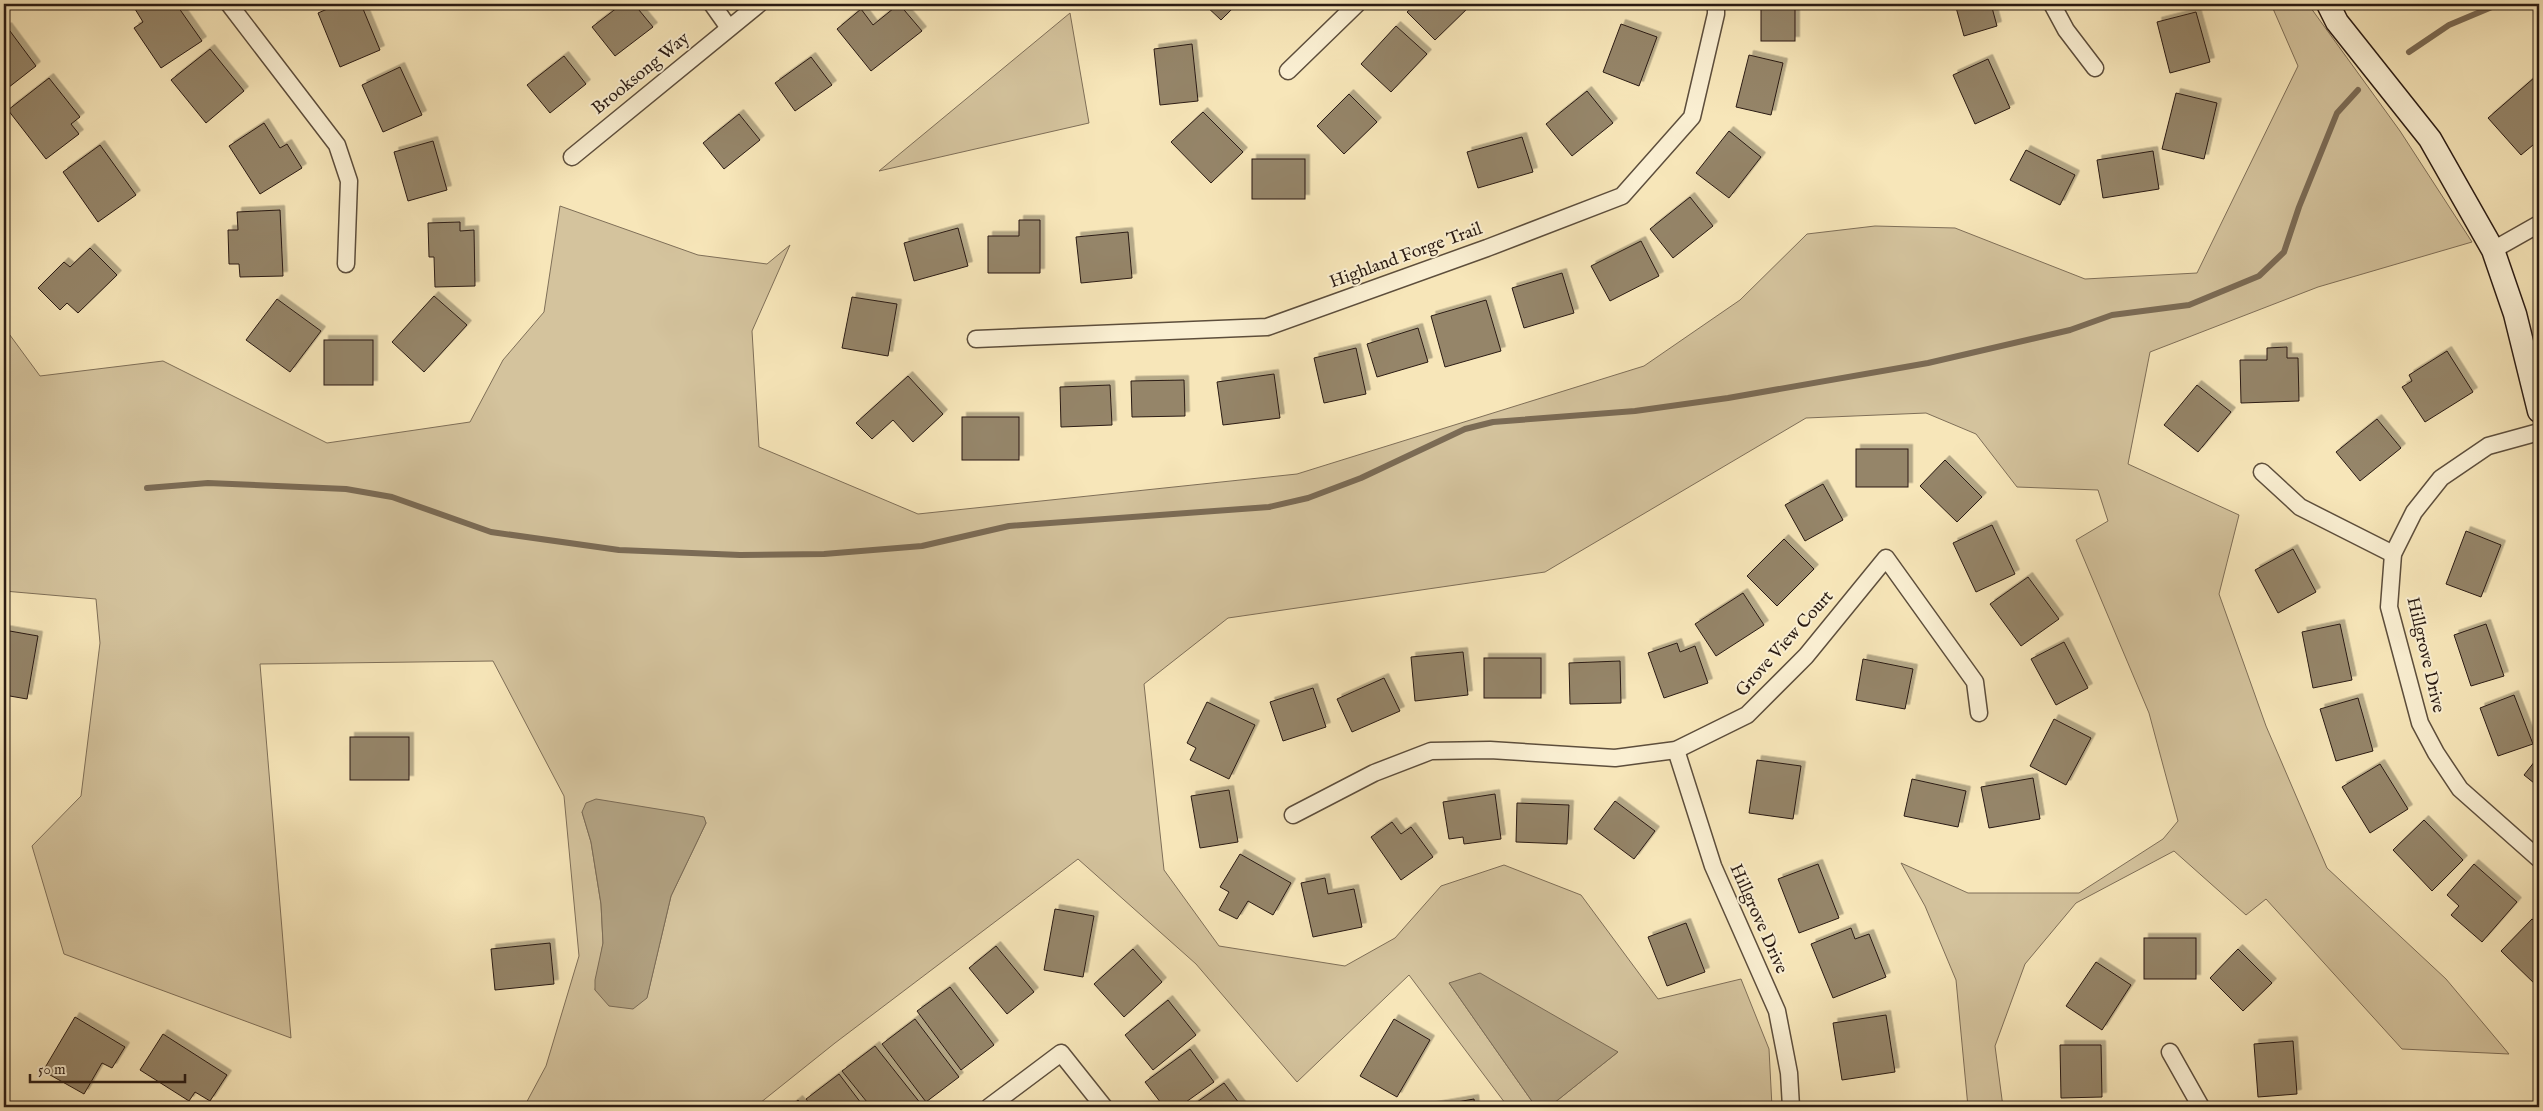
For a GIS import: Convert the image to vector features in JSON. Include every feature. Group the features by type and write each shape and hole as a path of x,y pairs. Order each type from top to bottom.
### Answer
{"street":[{"path":"229,4 337,145 349,182 346,264"},
{"path":"712,4 729,28"},
{"name":"Brooksong Way","path":"572,157 759,4"},
{"path":"1288,72 1357,4"},
{"name":"Highland Forge Trail","path":"976,339 1267,327 1487,248 1622,196 1692,117 1716,14 1716,4"},
{"path":"2052,4 2066,30 2095,68"},
{"path":"2328,4 2337,22 2430,139 2493,250 2515,314 2539,411"},
{"path":"2493,250 2539,224"},
{"name":"Hillgrove Drive","path":"2539,432 2488,446 2441,478 2414,512 2393,554 2389,607 2420,723 2436,753 2460,789 2539,859"},
{"path":"2262,472 2300,507 2393,554"},
{"name":"Grove View Court","path":"1292,815 1374,773 1432,751 1490,750 1615,758 1676,750 1747,715 1806,656 1886,558 1975,682 1979,713"},
{"name":"Hillgrove Drive","path":"1676,750 1713,866 1777,1011 1789,1073 1791,1107"},
{"path":"2170,1052 2201,1107"},
{"path":"989,1107 1061,1053 1104,1107"}],"shaded area":[{"path":"2271,4 2308,4 2400,131 2472,242 2318,287 2150,352 2128,464 2239,515 2219,594 2266,726 2327,868 2446,979 2509,1054 2402,1049 2266,899 2246,915 2174,851 2076,903 2025,964 1995,1046 2003,1107 1968,1107 1956,980 1925,906 1901,863 1968,893 2079,893 2163,839 2178,821 2149,713 2076,540 2108,521 2098,490 2017,487 1976,434 1926,413 1806,418 1545,572 1228,618 1144,684 1164,870 1219,946 1345,966 1395,938 1441,886 1504,865 1581,895 1658,999 1741,979 1769,1049 1772,1107 1549,1107 1618,1052 1449,983 1536,1107 1508,1107 1409,975 1297,1082 1196,964 1078,859 835,1043 755,1107 524,1107 546,1066 579,956 564,796 493,661 260,664 291,1038 64,954 32,846 81,796 100,643 96,599 4,591 4,327 40,376 163,361 327,443 470,422 503,360 544,312 560,206 698,255 767,264 790,245 752,331 759,447 918,514 1297,474 1644,366 1740,300 1807,234 1875,226 1955,228 2085,279 2197,273 2298,66","holes":["613,803 703,817 706,823 671,896 647,997 602,997 595,990 603,943 601,904 591,842 582,812"]},
{"path":"1070,13 1089,123 879,171"},
{"path":"596,799 704,817 706,823 671,896 647,998 633,1009 609,1006 595,990 595,980 603,943 601,904 591,842 582,812 586,803"},
{"path":"1480,973 1618,1052 1549,1107 1536,1107 1449,983"}],"building":[{"path":"143,4 176,4 202,41 161,68 134,28 143,22 135,9"},
{"path":"339,4 361,4 380,50 340,67 318,13"},
{"path":"622,4 634,4 653,27 615,56 592,27"},
{"path":"899,4 922,31 871,71 837,29 861,9 873,25"},
{"path":"1204,4 1237,4 1221,20"},
{"path":"1416,4 1472,4 1435,40 1407,12"},
{"path":"1761,4 1795,4 1795,41 1761,41"},
{"path":"1955,4 1991,4 1997,26 1964,36"},
{"path":"2124,4 2138,4 2127,9"},
{"path":"2196,12 2210,62 2170,73 2157,22"},
{"path":"1621,24 1657,37 1639,86 1603,72"},
{"path":"1396,26 1427,54 1391,92 1361,64"},
{"path":"7,27 36,66 4,91 4,29"},
{"path":"1192,44 1198,101 1160,105 1154,49"},
{"path":"210,49 244,91 206,123 171,80"},
{"path":"1749,55 1783,63 1771,115 1736,107"},
{"path":"564,56 586,84 550,113 527,85"},
{"path":"811,57 832,85 795,111 775,83"},
{"path":"1988,59 2010,108 1975,124 1953,75"},
{"path":"400,67 422,115 383,132 362,85"},
{"path":"2535,77 2539,83 2539,140 2521,155 2488,118"},
{"path":"49,78 80,117 71,124 79,134 46,159 8,110"},
{"path":"1587,91 1613,123 1572,156 1546,124"},
{"path":"2176,93 2217,103 2204,159 2162,149"},
{"path":"1349,94 1377,122 1344,154 1317,126"},
{"path":"1203,112 1243,152 1211,183 1171,142"},
{"path":"739,114 760,140 724,169 703,143"},
{"path":"264,123 280,148 287,144 302,168 260,194 229,146"},
{"path":"1729,131 1761,157 1729,198 1696,173"},
{"path":"1522,137 1533,172 1478,188 1467,152"},
{"path":"433,141 447,190 408,201 394,152"},
{"path":"100,145 136,195 98,222 63,172"},
{"path":"2026,150 2075,175 2060,205 2010,180"},
{"path":"2153,151 2159,189 2103,198 2097,160"},
{"path":"1252,159 1305,159 1305,199 1252,199"},
{"path":"1690,197 1713,226 1673,258 1650,229"},
{"path":"280,210 283,276 240,277 239,264 229,264 228,230 238,230 237,212"},
{"path":"1019,220 1040,220 1040,273 988,273 988,236 1019,236"},
{"path":"460,222 460,231 474,230 475,286 435,287 434,257 429,257 428,223"},
{"path":"958,228 968,266 914,281 904,243"},
{"path":"1128,232 1132,278 1081,283 1076,237"},
{"path":"1641,241 1659,276 1610,301 1591,266"},
{"path":"90,248 117,275 78,313 67,303 60,310 38,288 64,262 70,267"},
{"path":"1562,273 1574,313 1524,328 1512,288"},
{"path":"434,296 467,325 424,372 392,342"},
{"path":"852,297 897,304 888,356 842,348"},
{"path":"277,299 321,331 290,372 246,340"},
{"path":"1486,300 1501,351 1445,367 1431,316"},
{"path":"1418,328 1428,362 1377,377 1367,344"},
{"path":"324,340 373,340 373,385 324,385"},
{"path":"2287,347 2287,358 2298,358 2299,401 2241,403 2240,360 2267,360 2267,348"},
{"path":"1356,348 1366,394 1324,403 1314,358"},
{"path":"2447,351 2473,392 2425,422 2402,387 2412,381 2409,375"},
{"path":"1274,374 1280,418 1223,425 1217,382"},
{"path":"908,376 943,414 913,442 893,420 872,439 856,423"},
{"path":"1184,380 1185,416 1132,417 1131,381"},
{"path":"1110,385 1112,425 1061,427 1060,387"},
{"path":"2197,385 2231,412 2198,452 2164,425"},
{"path":"962,417 1019,417 1019,460 962,460"},
{"path":"2377,419 2401,448 2360,481 2336,452"},
{"path":"1856,449 1908,449 1908,487 1856,487"},
{"path":"1945,460 1982,497 1957,522 1920,486"},
{"path":"1823,484 1843,520 1805,541 1785,505"},
{"path":"1992,525 2015,574 1976,592 1953,543"},
{"path":"2466,531 2501,545 2481,597 2446,584"},
{"path":"1784,539 1814,569 1777,606 1747,576"},
{"path":"2293,549 2316,592 2278,613 2255,570"},
{"path":"2028,577 2059,619 2021,646 1990,604"},
{"path":"1743,593 1764,625 1716,656 1695,624"},
{"path":"2340,624 2352,680 2313,688 2302,632"},
{"path":"2486,624 2504,676 2471,686 2454,635"},
{"path":"4,630 38,636 27,699 4,695"},
{"path":"2064,642 2088,688 2056,705 2031,659"},
{"path":"1677,643 1680,652 1695,646 1708,683 1664,698 1648,653"},
{"path":"1463,652 1468,695 1415,701 1411,657"},
{"path":"1484,658 1541,658 1541,698 1484,698"},
{"path":"1863,659 1913,669 1905,709 1856,700"},
{"path":"1620,661 1621,703 1570,704 1569,663"},
{"path":"1384,678 1400,711 1352,732 1337,699"},
{"path":"1313,688 1326,727 1283,741 1270,702"},
{"path":"2514,695 2533,744 2498,756 2480,708"},
{"path":"2358,698 2373,751 2336,761 2320,709"},
{"path":"1207,702 1255,725 1229,779 1190,760 1196,748 1187,743"},
{"path":"2054,719 2091,738 2066,785 2030,766"},
{"path":"350,737 409,737 409,780 350,780"},
{"path":"2539,756 2539,787 2524,775"},
{"path":"1757,760 1801,766 1793,819 1749,813"},
{"path":"2380,764 2408,809 2370,833 2342,787"},
{"path":"2033,778 2040,819 1989,828 1981,787"},
{"path":"1912,779 1966,791 1958,827 1904,816"},
{"path":"1229,790 1238,842 1200,848 1191,796"},
{"path":"1495,794 1501,839 1464,844 1463,837 1449,839 1443,802"},
{"path":"1615,801 1655,831 1634,859 1594,829"},
{"path":"1517,803 1569,805 1567,844 1516,842"},
{"path":"2424,820 2463,860 2432,891 2393,850"},
{"path":"1392,822 1401,834 1411,827 1433,857 1401,880 1371,837"},
{"path":"1240,854 1291,883 1273,915 1248,901 1237,919 1219,910 1229,892 1220,887"},
{"path":"1818,864 1839,918 1799,933 1778,879"},
{"path":"2474,864 2517,902 2482,942 2451,915 2459,906 2447,895"},
{"path":"1325,878 1328,894 1354,889 1362,927 1313,937 1301,883"},
{"path":"1055,909 1094,916 1083,977 1044,970"},
{"path":"2532,919 2539,926 2539,988 2501,951"},
{"path":"1686,923 1705,972 1667,986 1648,937"},
{"path":"1851,928 1855,939 1869,934 1886,977 1833,998 1811,944"},
{"path":"2144,938 2196,938 2196,979 2144,979"},
{"path":"550,943 554,984 495,990 491,949"},
{"path":"996,946 1034,992 1007,1014 969,968"},
{"path":"1133,949 1162,982 1124,1017 1094,984"},
{"path":"2238,949 2272,983 2243,1011 2210,978"},
{"path":"2096,962 2131,985 2102,1030 2066,1006"},
{"path":"950,987 994,1045 961,1070 917,1011"},
{"path":"1168,1000 1196,1035 1153,1070 1125,1035"},
{"path":"1886,1015 1895,1072 1842,1080 1833,1023"},
{"path":"75,1017 125,1047 112,1068 102,1063 84,1094 43,1071"},
{"path":"915,1019 959,1077 926,1102 882,1044"},
{"path":"1394,1019 1430,1040 1397,1097 1360,1076"},
{"path":"163,1034 227,1075 210,1101 195,1092 189,1101 140,1070"},
{"path":"2293,1041 2297,1094 2258,1097 2254,1044"},
{"path":"2060,1045 2101,1045 2102,1097 2061,1098"},
{"path":"875,1046 921,1104 917,1107 871,1107 842,1071"},
{"path":"1190,1049 1214,1082 1179,1107 1164,1107 1145,1082"},
{"path":"839,1074 864,1107 812,1107 806,1099"},
{"path":"1224,1083 1242,1107 1190,1107"},
{"path":"1474,1099 1475,1107 1428,1107"},
{"path":"798,1100 804,1107 790,1107"}],"waterway":[{"path":"2409,52 2449,25 2499,4"},
{"path":"147,488 208,483 346,489 392,497 491,532 619,550 740,555 824,554 922,546 1009,526 1269,507 1308,498 1361,478 1465,429 1493,422 1635,411 1728,398 1928,363 2070,330 2112,315 2189,305 2259,276 2284,252 2299,207 2337,113 2358,90"}]}
